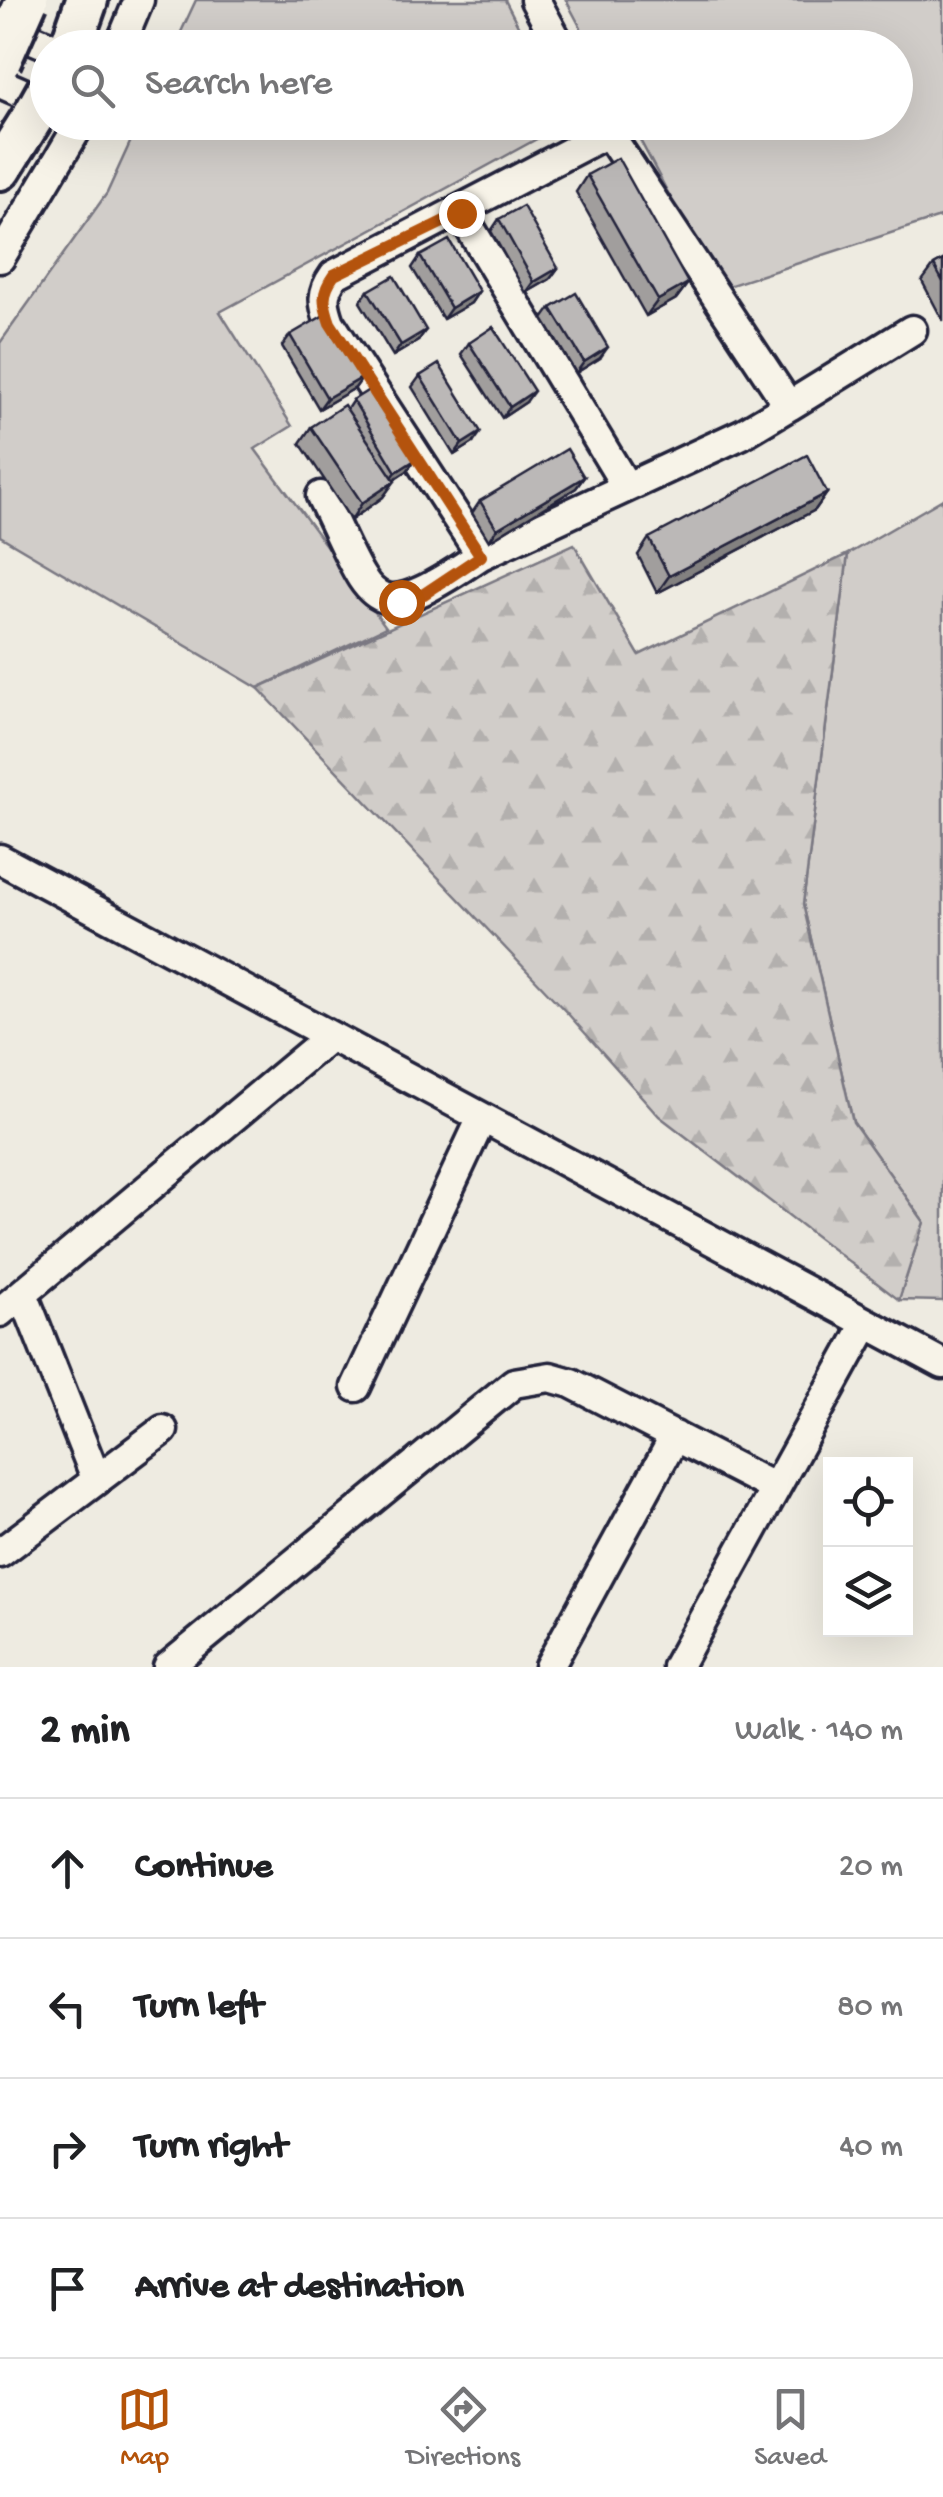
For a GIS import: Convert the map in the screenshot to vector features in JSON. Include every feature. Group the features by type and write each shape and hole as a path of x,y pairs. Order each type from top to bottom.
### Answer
{"highway":[{"path":"0,61 27,0"},
{"path":"0,169 30,123"}],"street":[{"path":"126,30 139,0"},
{"path":"536,0 552,30"},
{"path":"0,25 61,30"},
{"path":"0,83 30,97"},
{"path":"0,258 70,140"},
{"path":"481,556 330,323 323,302 325,287 334,275 461,213 584,140"},
{"path":"612,140 789,406"},
{"path":"461,213 626,486"},
{"path":"321,496 365,584 381,599 401,602 424,594 481,556 742,434 912,330"},
{"path":"0,860 943,1364"},
{"path":"0,1312 328,1038"},
{"path":"356,1387 481,1120"},
{"path":"24,1294 96,1478"},
{"path":"677,1667 866,1324"},
{"path":"168,1667 514,1383 550,1377 571,1383 776,1488"},
{"path":"0,1553 162,1430"},
{"path":"549,1667 675,1436"}],"green space":[{"path":"196,0 505,0 520,30 182,30"},
{"path":"566,0 943,0 943,216 719,289 640,140 913,140 913,30 582,30"},
{"path":"131,140 535,140 220,312 292,426 255,449 386,627 258,688 0,536 0,343 107,193"},
{"path":"943,499 943,1301 899,1300 924,1222 853,1122 803,904 848,554"},
{"path":"574,544 639,655 848,554 803,904 853,1122 924,1222 899,1300 659,1116 569,1015 258,688"}],"building":[{"path":"618,158 688,283 658,300 587,175"},
{"path":"523,206 558,268 534,282 499,219"},
{"path":"449,240 479,291 451,308 420,256"},
{"path":"943,260 943,282 934,265"},
{"path":"394,276 426,330 401,345 368,291"},
{"path":"576,293 608,347 584,362 551,308"},
{"path":"326,314 363,377 327,398 290,335"},
{"path":"493,327 534,391 510,407 469,343"},
{"path":"439,364 481,432 462,444 420,376"},
{"path":"372,388 415,460 396,472 353,400"},
{"path":"344,405 395,481 362,503 311,427"},
{"path":"567,449 584,477 497,529 480,501"},
{"path":"807,455 827,493 669,576 649,538"}],"route":[{"path":"401,602 424,594 481,556 330,323 323,302 325,287 334,275 461,213"}]}
